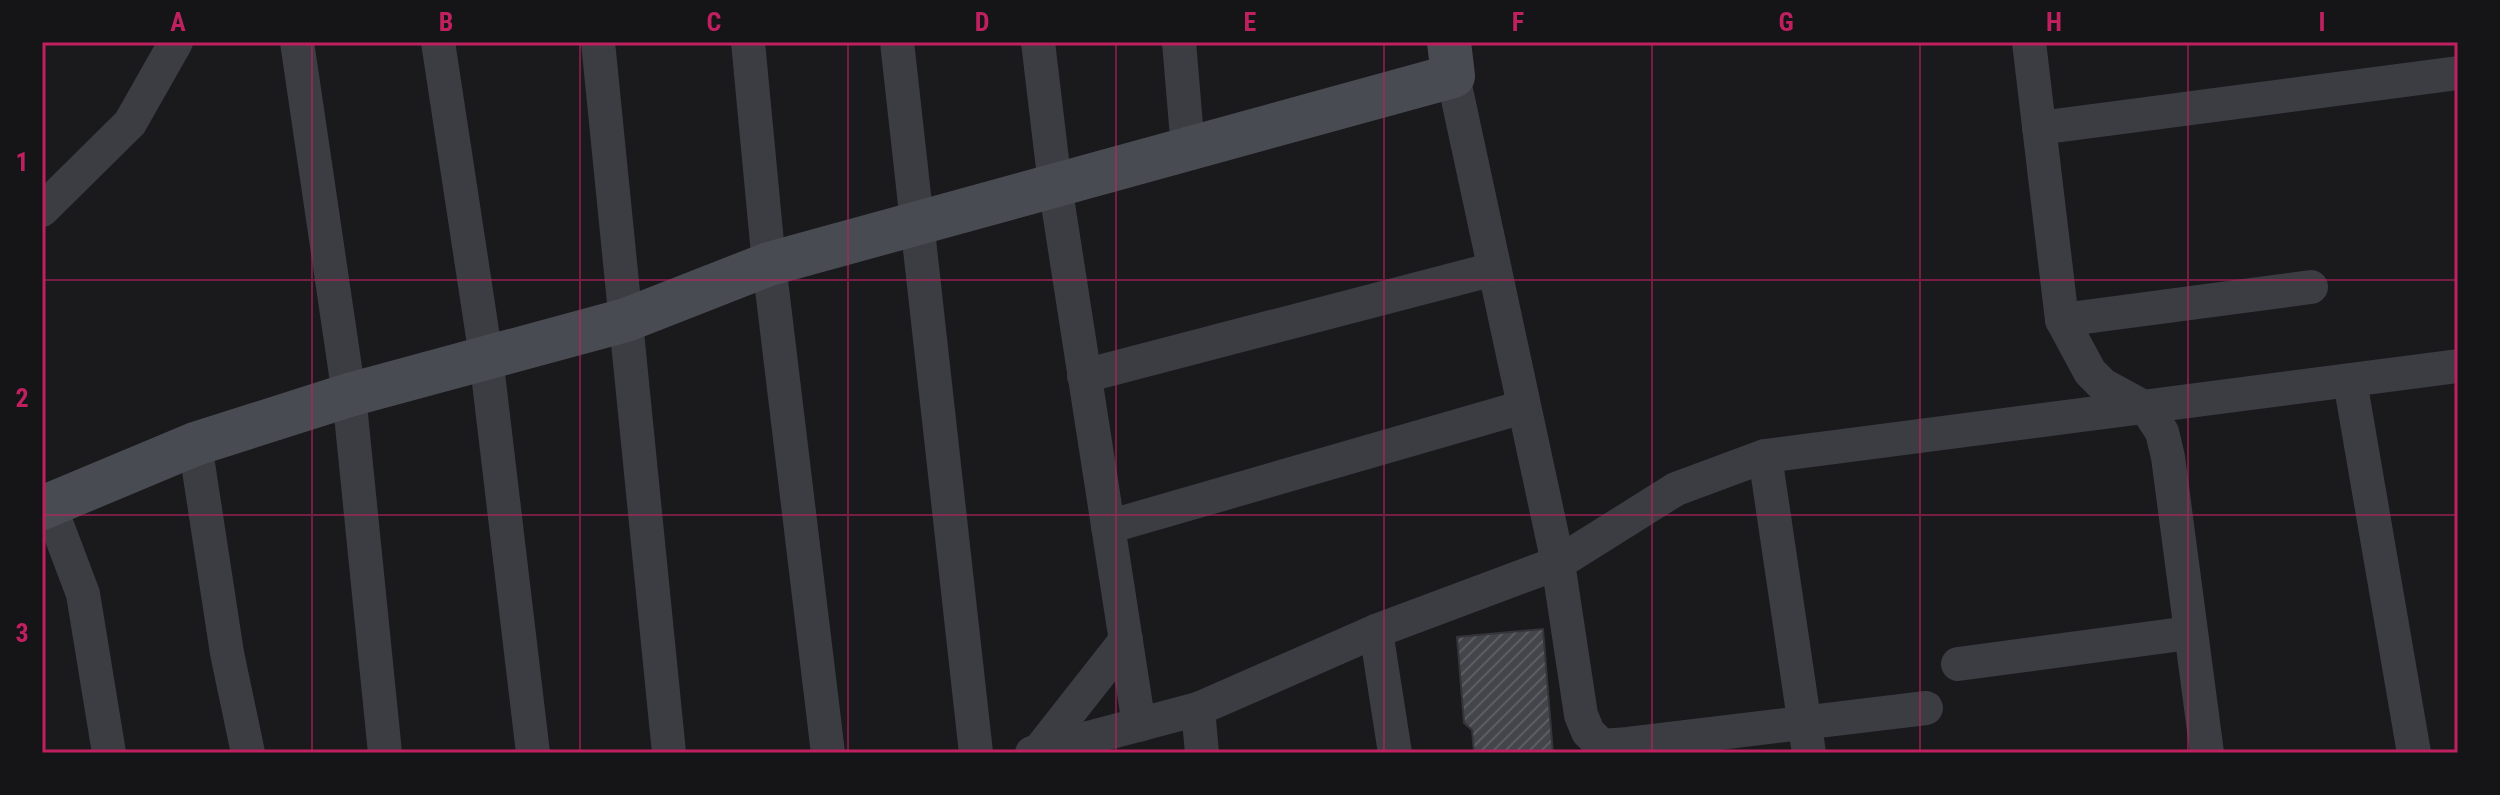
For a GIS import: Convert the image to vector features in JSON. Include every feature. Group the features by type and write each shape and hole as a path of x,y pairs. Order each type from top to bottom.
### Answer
{"street":[{"path":"42,210 130,123 176,42"},
{"path":"297,42 349,395 385,753"},
{"path":"438,42 486,357 533,753"},
{"path":"598,42 669,753"},
{"path":"748,42 769,264 828,753"},
{"path":"897,42 920,222 976,753"},
{"path":"1038,42 1055,185 1139,725"},
{"path":"1179,42 1188,149"},
{"path":"2029,42 2062,320 2090,372 2103,385 2147,409 2162,432 2168,457 2207,753"},
{"path":"109,753 83,594 46,506 195,444 349,395 626,320 769,264 1188,149 1451,59 1558,563 1581,715 1588,732 1602,746 1629,749 1806,738 1926,708"},
{"path":"2039,128 2458,73"},
{"path":"1084,376 1494,269"},
{"path":"2062,320 2311,287"},
{"path":"1035,752 1198,709 1376,631 1558,563 1676,489 1765,456 2147,409 2458,366"},
{"path":"2350,381 2414,753"},
{"path":"1108,527 1523,407"},
{"path":"195,444 227,653 248,753"},
{"path":"1765,456 1806,738"},
{"path":"1376,631 1395,753"},
{"path":"1958,664 2189,633"},
{"path":"1035,752 1126,640"},
{"path":"1198,709 1202,753"}],"building":[{"path":"1543,629 1553,753 1474,753 1472,730 1464,723 1457,637"}]}
